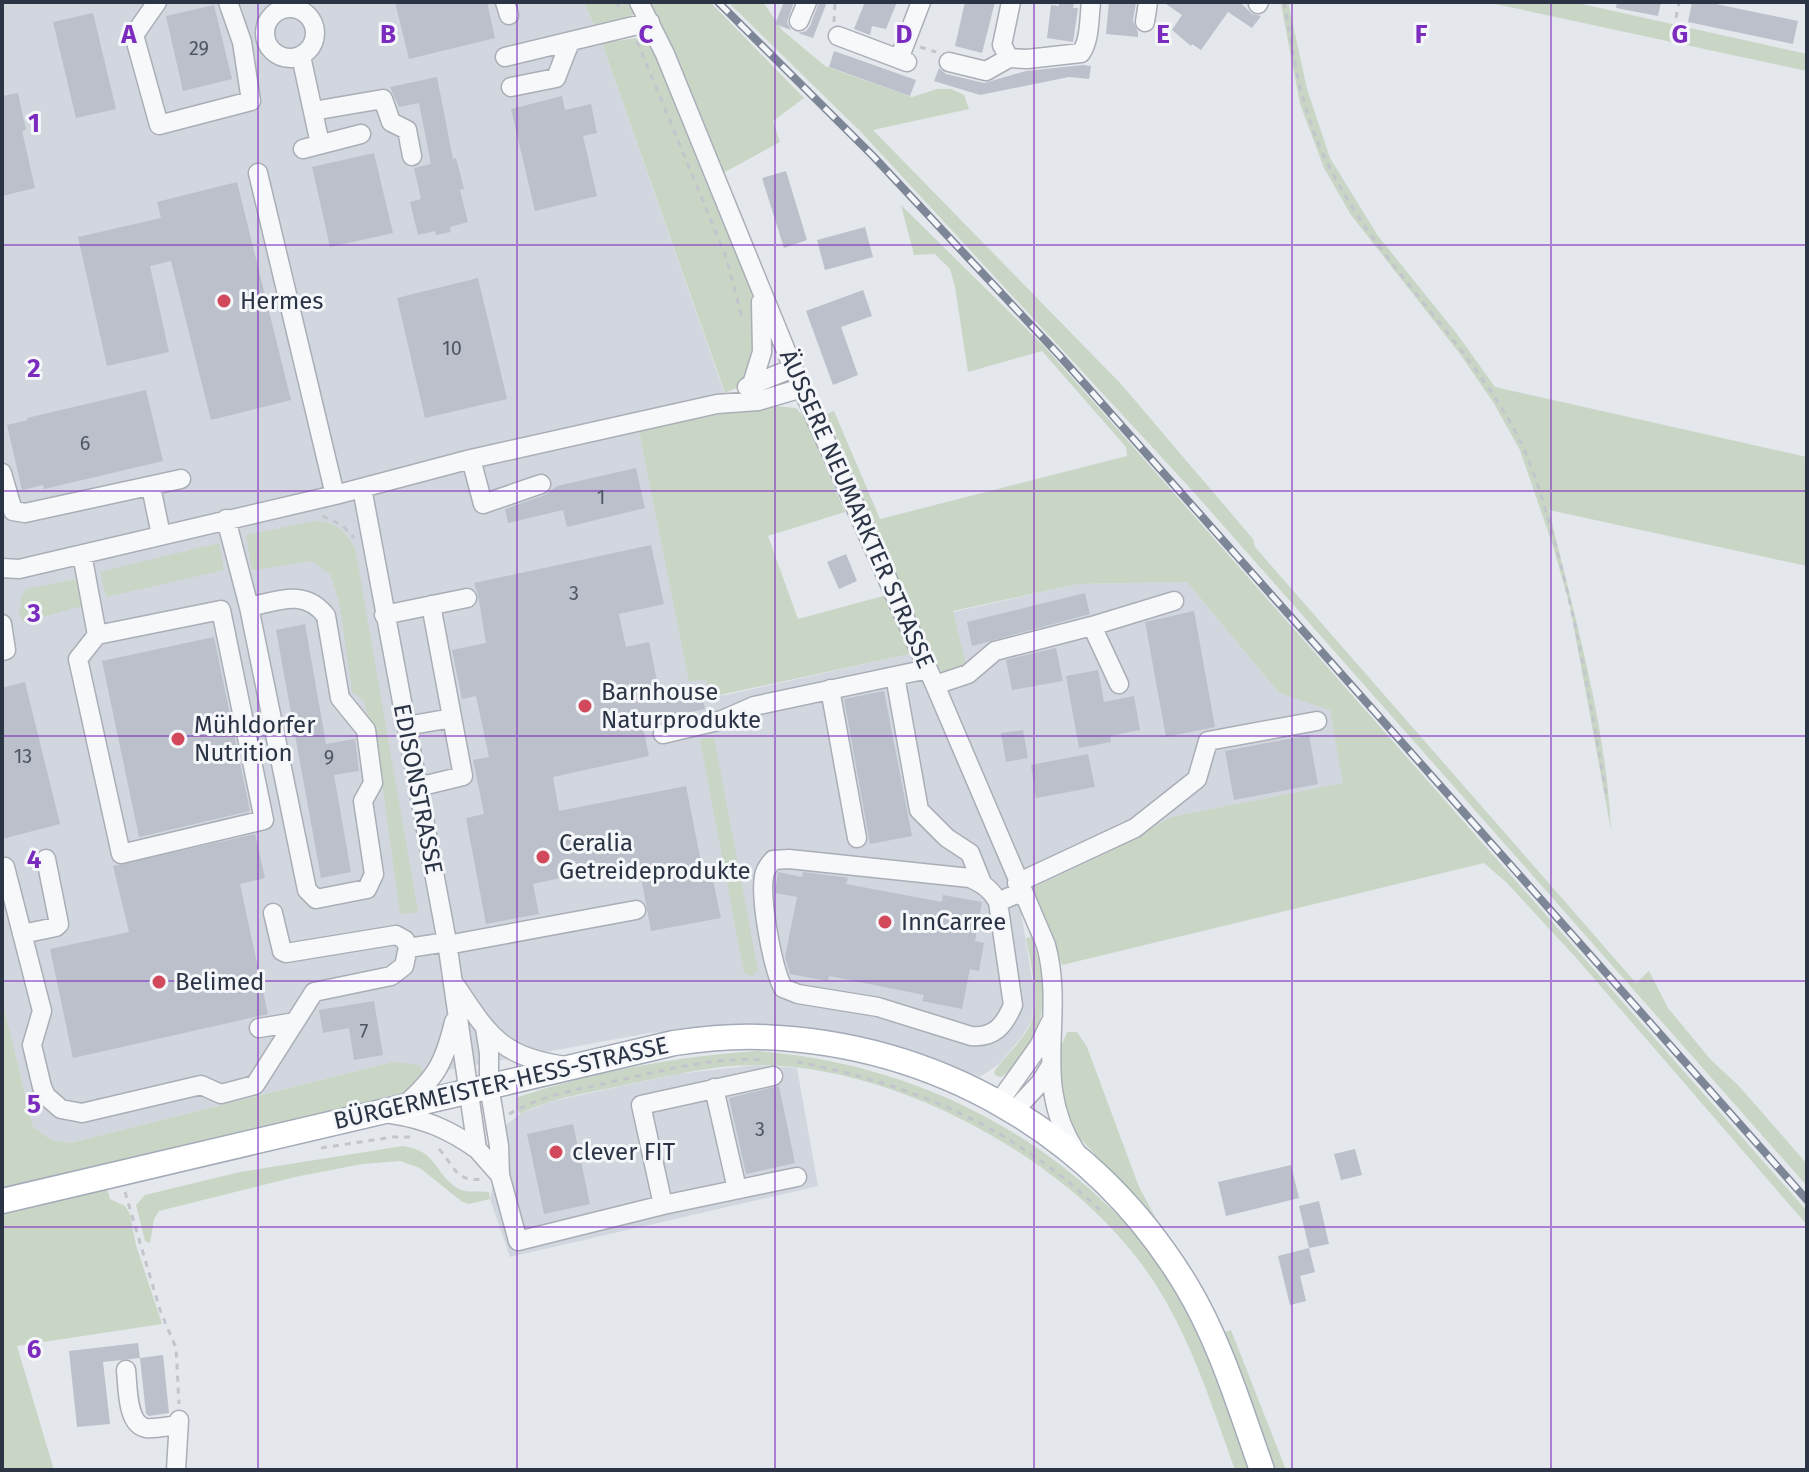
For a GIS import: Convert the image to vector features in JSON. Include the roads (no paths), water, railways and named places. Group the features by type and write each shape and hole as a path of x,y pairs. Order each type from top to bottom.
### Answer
{"main road":[{"name":"BÜRGERMEISTER-HESS-STRASSE","path":"2,1201 674,1043 745,1037 801,1040 896,1060 1006,1107"},
{"name":"ÄUSSERE NEUMARKTER STRASSE","path":"1006,1107 1080,1158 1134,1213 1188,1287 1215,1345 1262,1470"}],"street":[{"path":"157,2 134,35 159,125 251,101 242,42 228,2"},
{"name":"ÄUSSERE NEUMARKTER STRASSE","path":"639,2 793,368 1046,945 1051,962 1053,995 1051,1090 1063,1132 1080,1158"},
{"path":"799,21 807,2"},
{"path":"838,36 903,54 921,2"},
{"path":"1009,58 1002,45 1011,2"},
{"path":"949,62 986,71 1009,58 1081,53 1085,49 1091,2"},
{"path":"1145,22 1148,2"},
{"path":"282,5 304,12 314,24 315,39 301,56 282,57 268,46 265,37 269,20 282,5"},
{"path":"505,57 650,22"},
{"path":"242,42 265,37"},
{"path":"511,87 556,78 570,42"},
{"path":"301,56 313,111 312,147 361,134"},
{"path":"313,111 383,99 391,122 407,130 412,156"},
{"path":"258,173 335,495"},
{"path":"749,386 762,352 760,287"},
{"path":"717,404 749,386 793,368"},
{"path":"3,572 335,495 471,459 717,404 758,401 802,388"},
{"path":"471,459 483,504 541,484"},
{"path":"2,473 13,511 25,513 181,479"},
{"path":"151,487 161,535"},
{"name":"EDISONSTRASSE","path":"362,488 457,1011 479,1088"},
{"path":"226,519 249,607 307,890 316,899 367,889 374,874 363,801 373,783 366,730 340,698 326,616 318,605 306,599 291,598 249,607"},
{"path":"82,554 97,635 78,659 121,854 264,820 221,610 97,635"},
{"path":"384,615 467,598"},
{"path":"663,734 722,720 754,706 895,676 968,674 995,651 1174,601"},
{"path":"418,787 463,776 431,605"},
{"path":"2,624 6,650 2,651"},
{"path":"1092,626 1119,684"},
{"path":"895,676 919,810 947,838 970,853 982,883"},
{"path":"830,689 857,838"},
{"path":"406,726 452,718"},
{"path":"998,902 1019,887 1135,828 1197,779 1208,741 1317,721"},
{"path":"22,934 59,924 46,859"},
{"path":"789,859 970,878 982,883 998,902 1013,1005 1006,1021 995,1033 984,1037 971,1036 878,1007 798,994 783,988 776,975 763,895 764,872 773,860 789,859"},
{"path":"5,867 42,1011 32,1045 42,1087 53,1104 69,1112 82,1113 201,1085 221,1094 255,1085 314,992 391,976 404,966 408,948 405,940 396,935 286,953 282,951 273,913"},
{"path":"408,948 447,944 636,910"},
{"path":"452,980 496,1041 536,1061 570,1066"},
{"path":"404,1106 429,1082 446,1054 457,1011"},
{"name":"ÄUSSERE NEUMARKTER STRASSE","path":"1006,1107 1051,1021"},
{"path":"259,1028 295,1022"},
{"path":"477,1149 479,1088 489,1053 485,1028"},
{"path":"1006,1107 1040,1083 1051,1062"},
{"path":"663,1205 641,1105 714,1088 776,1066"},
{"path":"479,1088 496,1118 500,1175 518,1241 663,1205 797,1177"},
{"path":"714,1088 737,1189"},
{"path":"376,1112 417,1118 450,1130 477,1149 500,1175"},
{"path":"126,1370 132,1418 146,1428 178,1422 176,1470"}],"railway":[{"path":"718,2 873,156 1059,355 1807,1200"}],"place":[{"name":"Hermes","path":"224,301"},
{"name":"Barnhouse Naturprodukte","path":"585,706"},
{"name":"Mühldorfer Nutrition","path":"178,739"},
{"name":"Ceralia Getreideprodukte","path":"543,857"},
{"name":"InnCarree","path":"885,922"},
{"name":"Belimed","path":"159,982"},
{"name":"clever FIT","path":"556,1152"}]}
